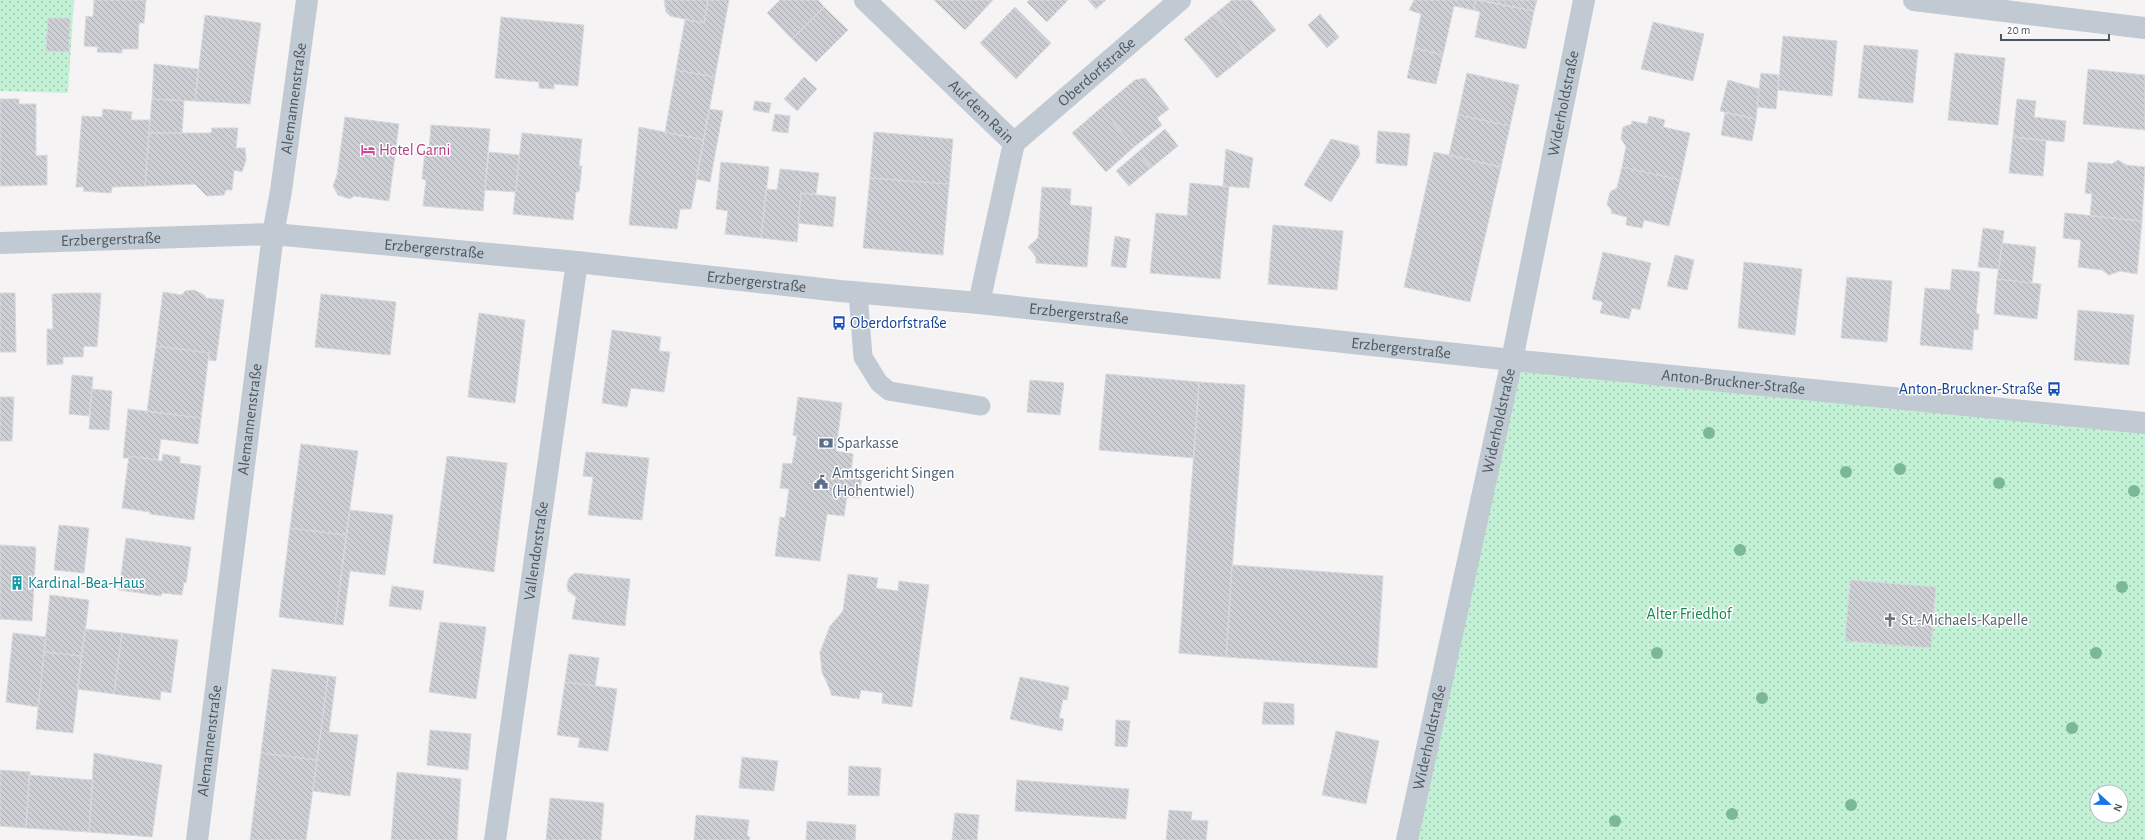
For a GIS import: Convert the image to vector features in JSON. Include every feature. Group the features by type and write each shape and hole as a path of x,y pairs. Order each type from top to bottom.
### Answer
{"street":[{"name":"Alemannenstraße","path":"197,840 273,234 281,191 306,0"},
{"name":"Auf dem Rain","path":"865,0 1014,143 979,303"},
{"name":"Oberdorfstraße","path":"1014,143 1180,0"},
{"name":"Widerholdstraße","path":"1407,840 1512,360 1584,0"},
{"path":"1914,0 2145,28"},
{"name":"Erzbergerstraße","path":"0,243 273,234 577,262 1512,360"},
{"name":"Vallendorstraße","path":"495,840 577,262"},
{"name":"Anton-Bruckner-Straße","path":"1512,360 2145,423"}],"lane":[{"path":"858,292 863,357 879,383 889,391 981,406"}],"green space":[{"path":"0,0 74,0 68,93 0,91"},
{"name":"Alter Friedhof","path":"1512,360 2145,423 2145,840 1407,840"}],"building":[{"path":"94,0 146,0 144,23 139,23 138,49 122,49 122,53 97,52 98,47 84,46 86,16 93,17"},
{"path":"664,0 708,0 704,23 670,16 666,12"},
{"path":"708,0 729,0 715,77 676,70 685,20 704,23"},
{"path":"780,0 818,0 824,7 792,39 767,13"},
{"path":"934,0 993,0 965,30"},
{"path":"1029,0 1068,0 1047,22 1027,2"},
{"path":"1088,0 1106,0 1096,9"},
{"path":"1232,0 1251,0 1276,30 1247,54 1215,14"},
{"path":"1414,0 1476,0 1473,10 1454,6 1443,55 1414,48 1421,14 1409,10"},
{"path":"1476,0 1534,11 1526,49 1475,37 1480,12 1473,10"},
{"path":"1480,0 1537,0 1534,11"},
{"path":"824,7 848,30 816,62 792,39"},
{"path":"1015,7 1051,43 1016,79 980,43"},
{"path":"1215,14 1247,54 1217,78 1184,39"},
{"path":"1320,14 1339,37 1327,48 1308,25"},
{"path":"205,15 261,23 250,104 195,101"},
{"path":"501,17 584,25 578,86 554,84 554,89 539,88 539,82 495,78"},
{"path":"48,18 70,18 69,52 46,51"},
{"path":"1653,22 1704,34 1693,81 1641,69"},
{"path":"1783,36 1837,41 1832,96 1778,90"},
{"path":"1864,45 1918,50 1913,103 1858,98"},
{"path":"1414,48 1443,55 1436,84 1407,78"},
{"path":"1955,53 2005,58 1998,125 1948,120"},
{"path":"154,64 198,69 195,101 152,99"},
{"path":"2088,69 2145,75 2145,130 2083,124"},
{"path":"676,70 715,77 704,140 665,132"},
{"path":"1467,73 1519,85 1510,126 1458,115"},
{"path":"1761,73 1779,75 1776,109 1757,107"},
{"path":"804,77 817,89 797,111 784,99"},
{"path":"1145,78 1169,109 1157,118 1162,125 1134,147 1101,108 1135,80"},
{"path":"1728,80 1759,89 1756,119 1720,111"},
{"path":"0,99 19,99 19,104 36,104 36,156 47,155 47,185 0,186"},
{"path":"152,99 184,101 182,133 149,133"},
{"path":"2017,99 2036,101 2034,117 2066,121 2064,142 2013,137"},
{"path":"755,101 771,103 769,113 753,110"},
{"path":"1101,108 1134,147 1106,172 1072,133"},
{"path":"103,109 132,112 131,120 150,120 145,186 112,187 111,193 83,191 84,187 76,187 82,116 102,117"},
{"path":"709,109 723,111 710,182 696,179"},
{"path":"1725,113 1756,119 1752,141 1721,135"},
{"path":"775,114 790,116 788,133 772,131"},
{"path":"1458,115 1510,126 1501,167 1449,155"},
{"path":"1649,116 1665,120 1663,127 1690,133 1680,180 1622,167 1626,146 1621,139 1623,127 1632,124 1632,121 1647,124"},
{"name":"Hotel Garni","path":"345,117 399,124 389,201 354,196 350,199 338,195 333,186 337,175"},
{"path":"431,125 490,129 483,211 423,206 426,180 422,179 425,151 429,151"},
{"path":"639,127 704,140 691,209 680,209 677,229 629,225"},
{"path":"212,128 238,128 236,148 245,148 246,160 242,172 234,170 232,190 226,190 224,195 207,196 195,184 145,186 149,133 211,133"},
{"path":"1165,129 1178,146 1151,168 1138,152"},
{"path":"1378,131 1410,134 1407,166 1376,163"},
{"path":"874,132 953,139 949,184 870,178"},
{"path":"522,133 582,139 579,166 582,166 579,192 576,192 573,220 513,214"},
{"path":"2013,137 2046,141 2043,176 2009,173"},
{"path":"1331,139 1358,146 1360,155 1331,202 1304,185"},
{"path":"1226,149 1253,158 1249,188 1223,186"},
{"path":"489,152 519,155 516,192 485,190"},
{"path":"1138,152 1151,168 1129,186 1116,171"},
{"path":"1434,152 1501,167 1470,302 1404,287"},
{"path":"2118,160 2126,165 2145,167 2142,221 2090,216 2092,194 2085,193 2088,162 2112,164"},
{"path":"721,162 769,167 761,238 725,234 728,211 716,209"},
{"path":"1622,167 1680,180 1669,226 1644,220 1642,228 1626,225 1627,217 1611,213 1612,211 1607,204 1610,192 1617,188"},
{"path":"780,169 819,173 816,194 801,193 797,242 761,238 766,189 777,190"},
{"path":"870,178 949,184 943,255 863,248"},
{"path":"1190,183 1229,187 1220,279 1150,273 1156,213 1187,216"},
{"path":"1042,187 1071,189 1070,205 1092,207 1087,267 1036,263 1036,257 1028,247 1038,238"},
{"path":"801,193 836,197 833,227 798,223"},
{"path":"2065,213 2142,221 2137,274 2120,271 2109,275 2102,270 2078,267 2081,240 2063,238"},
{"path":"1273,225 1343,231 1337,290 1268,284"},
{"path":"1983,228 2004,231 1999,269 1978,267"},
{"path":"1115,236 1130,239 1126,268 1111,266"},
{"path":"2002,243 2036,247 2032,283 1997,279"},
{"path":"1603,252 1651,263 1640,310 1632,308 1629,319 1600,313 1603,302 1592,299"},
{"path":"1675,255 1694,260 1687,290 1667,286"},
{"path":"1744,262 1802,269 1795,335 1738,328"},
{"path":"1952,269 1980,272 1976,314 1979,314 1978,330 1974,329 1972,350 1920,345 1925,288 1950,290"},
{"path":"1847,277 1892,281 1887,342 1841,338"},
{"path":"1997,279 2041,284 2037,319 1994,314"},
{"path":"194,290 204,295 206,298 224,300 216,361 209,360 209,353 156,346 163,292 182,295 185,291"},
{"path":"0,293 15,293 16,352 0,352"},
{"path":"101,293 97,347 84,346 83,357 63,357 63,364 47,365 47,329 53,329 52,294"},
{"path":"321,294 396,302 390,355 315,347"},
{"path":"2078,310 2134,315 2129,365 2074,360"},
{"path":"479,313 525,320 515,403 468,397"},
{"path":"612,330 661,337 659,351 670,352 664,392 631,388 627,407 602,403"},
{"path":"156,346 209,353 201,418 147,411"},
{"path":"1106,374 1199,382 1194,458 1099,450"},
{"path":"72,375 93,377 89,416 69,414"},
{"path":"1030,380 1064,383 1060,415 1027,412"},
{"path":"1199,382 1245,385 1226,657 1179,653"},
{"path":"92,389 112,391 109,430 89,429"},
{"path":"0,397 14,397 12,441 0,441"},
{"name":"Amtsgericht Singen (Hohentwiel)","path":"798,397 842,403 836,451 853,454 851,474 862,476 859,498 847,497 844,516 827,514 820,561 775,556 780,517 785,518 789,489 780,488 783,463 792,464 797,436 793,435"},
{"path":"128,409 201,418 198,444 161,439 158,460 129,456 129,458 123,458"},
{"path":"301,444 358,451 346,535 290,528"},
{"path":"586,452 649,458 642,520 588,515 593,477 583,476"},
{"path":"163,454 180,457 180,463 201,466 194,520 150,514 150,512 122,508 129,456 162,461"},
{"path":"447,456 507,463 494,572 433,563"},
{"path":"350,510 393,515 385,575 350,571 343,625 335,624"},
{"path":"59,525 89,528 84,573 54,570"},
{"path":"290,528 346,535 335,624 279,617"},
{"path":"126,538 191,547 186,583 184,582 182,595 162,593 161,596 119,590"},
{"name":"Kardinal-Bea-Haus","path":"0,545 36,547 32,621 0,619"},
{"path":"1232,565 1383,576 1377,668 1226,657"},
{"path":"575,573 630,579 625,626 572,619 576,597 568,591 567,585 569,578"},
{"path":"848,574 878,578 876,588 898,591 899,581 929,585 912,707 882,703 883,693 861,690 859,699 831,695 822,672 820,652 830,626 843,611"},
{"name":"St.-Michaels-Kapelle","path":"1850,580 1936,587 1931,648 1845,641"},
{"path":"392,586 424,591 421,610 389,606"},
{"path":"50,595 89,600 82,656 44,652"},
{"path":"440,622 486,627 476,699 429,692"},
{"path":"85,629 122,633 114,694 77,689"},
{"path":"13,633 46,637 38,707 6,702"},
{"path":"122,633 178,640 171,693 161,691 160,700 114,694"},
{"path":"44,652 82,656 73,733 36,729"},
{"path":"569,654 599,658 595,686 565,682"},
{"path":"272,669 328,676 317,760 261,753"},
{"path":"328,676 336,677 329,732 358,735 350,796 313,791"},
{"path":"1020,677 1069,687 1067,700 1063,699 1059,718 1064,719 1062,731 1010,719"},
{"path":"565,682 617,689 608,751 578,747 580,738 557,735"},
{"path":"1264,702 1294,704 1294,725 1262,724"},
{"path":"1116,720 1130,721 1127,747 1115,746"},
{"path":"430,730 471,734 468,770 427,765"},
{"path":"1336,731 1379,741 1366,804 1322,795"},
{"path":"94,753 162,765 152,837 89,832"},
{"path":"261,753 317,760 306,840 250,840"},
{"path":"742,757 778,761 774,791 739,788"},
{"path":"849,766 881,768 879,796 848,795"},
{"path":"0,770 30,772 26,828 0,826"},
{"path":"397,772 461,779 457,840 391,840"},
{"path":"29,775 93,780 89,832 26,828"},
{"path":"1017,780 1129,789 1126,819 1015,811"},
{"path":"550,798 604,803 601,840 546,840"},
{"path":"1169,810 1192,812 1191,820 1208,821 1206,840 1166,840"},
{"path":"955,813 979,815 977,840 952,840"},
{"path":"696,815 749,820 747,836 750,837 749,840 694,840"},
{"path":"807,821 856,825 855,840 806,840"}],"place":[{"name":"Hotel Garni","path":"368,150"},
{"name":"Oberdorfstraße","path":"839,323"},
{"name":"Anton-Bruckner-Straße","path":"2054,389"},
{"name":"Sparkasse","path":"826,443"},
{"name":"Amtsgericht Singen (Hohentwiel)","path":"821,482"},
{"name":"Kardinal-Bea-Haus","path":"17,583"},
{"name":"St.-Michaels-Kapelle","path":"1890,620"}]}
